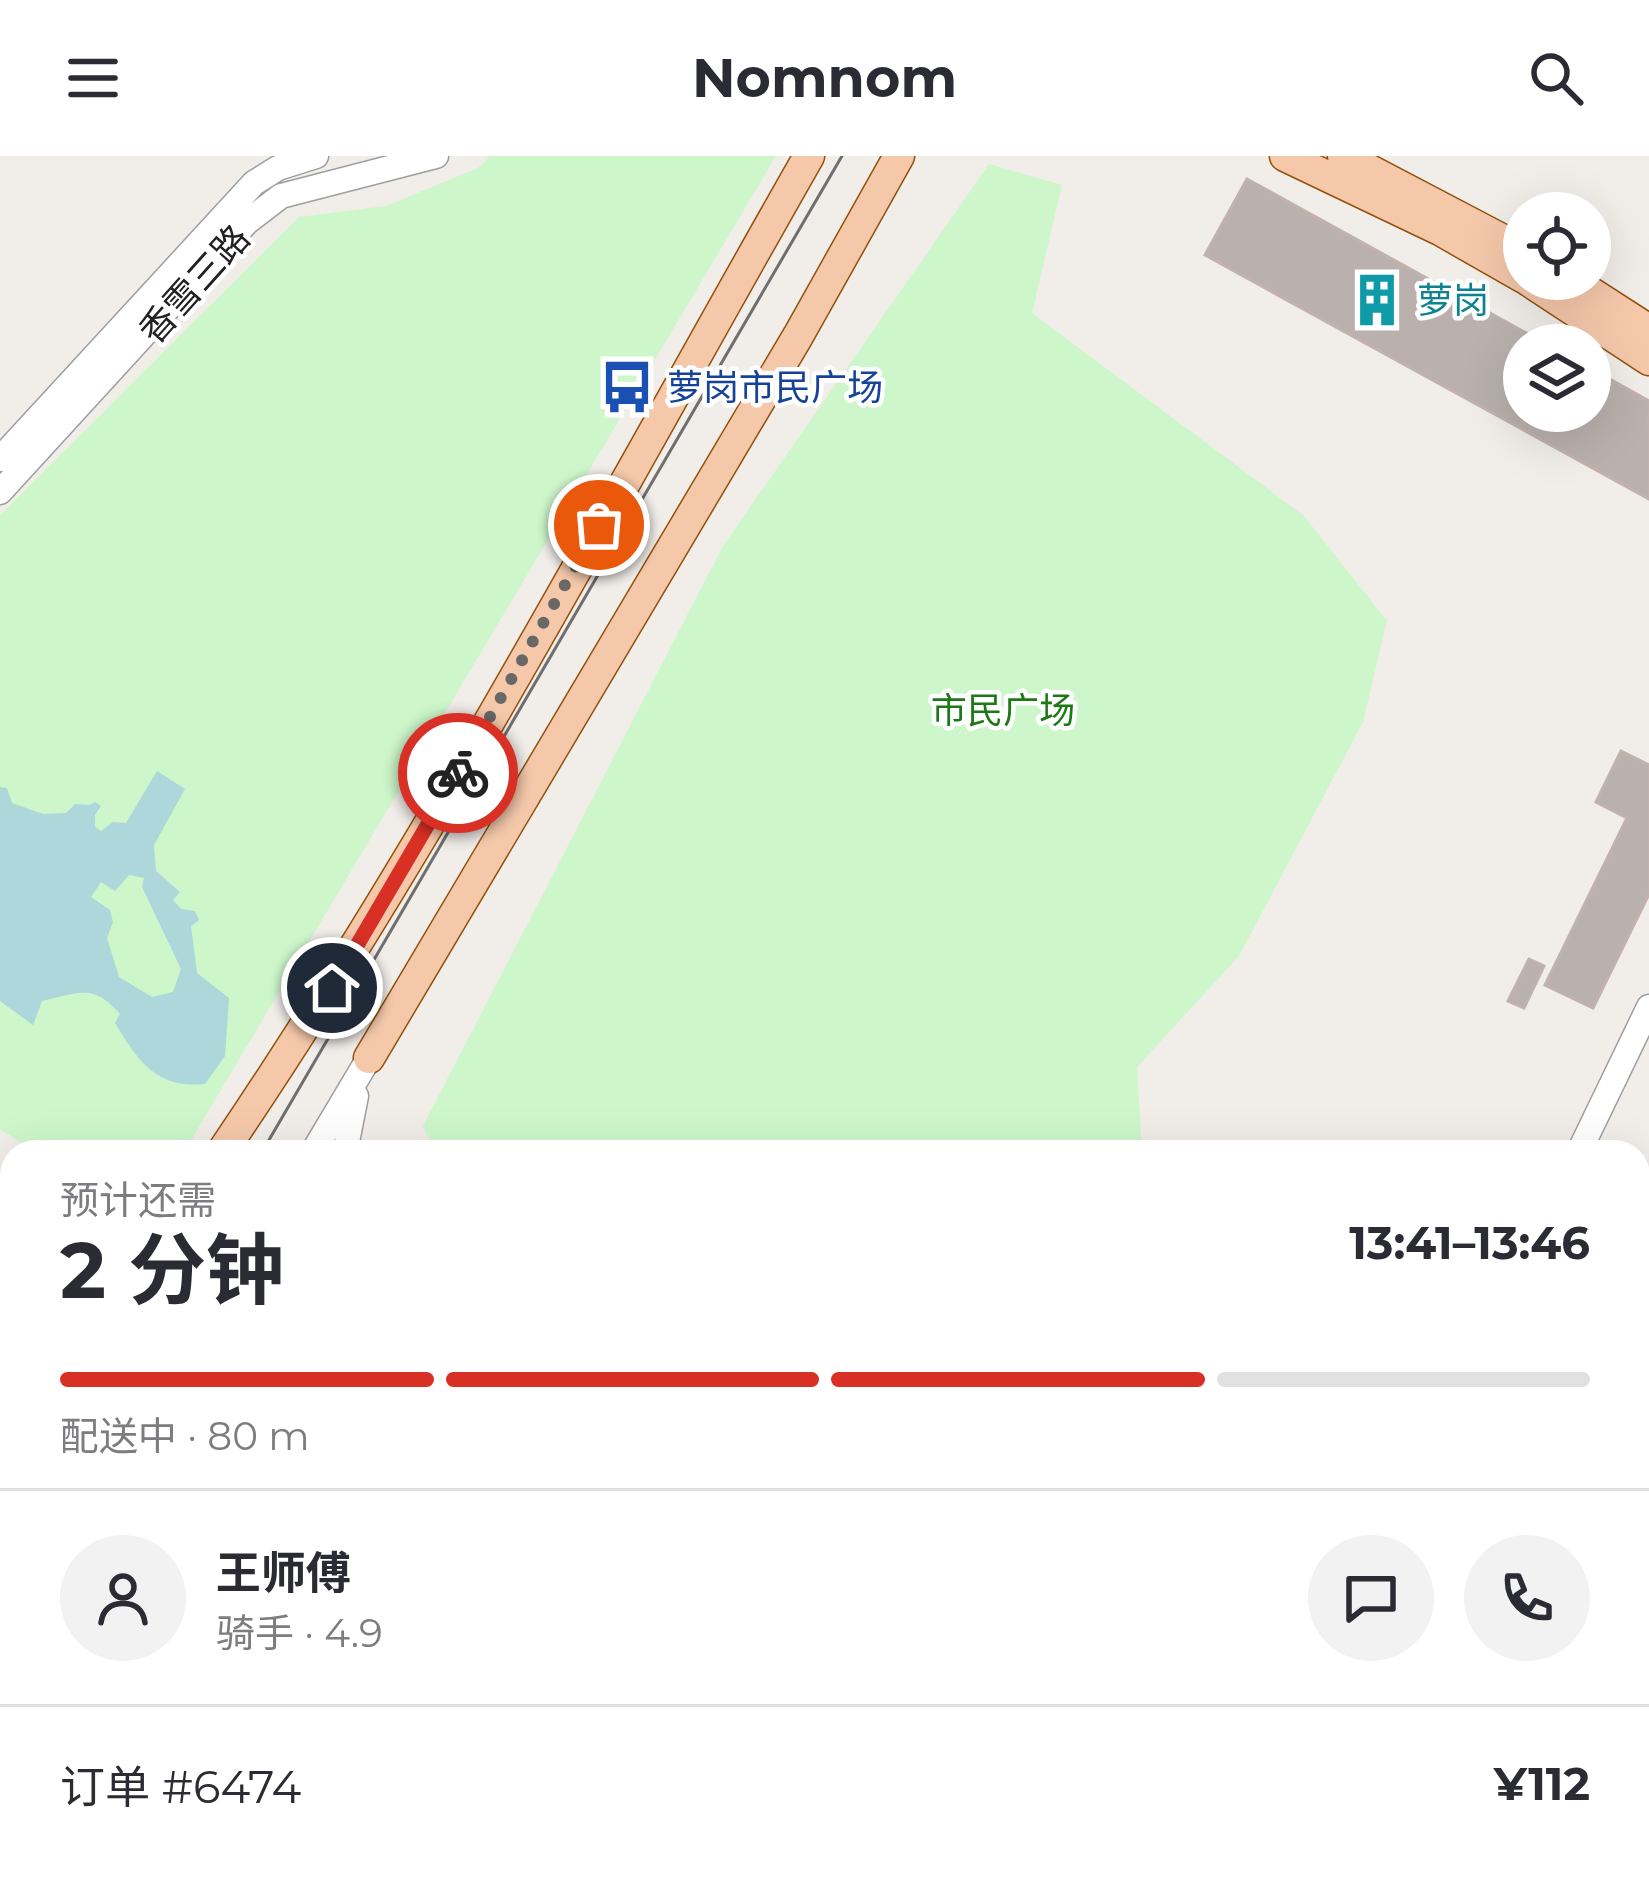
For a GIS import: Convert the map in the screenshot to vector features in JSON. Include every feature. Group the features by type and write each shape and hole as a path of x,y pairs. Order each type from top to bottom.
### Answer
{"main road":[{"path":"230,1140 372,923 809,156"},
{"path":"369,1058 899,156"},
{"path":"869,211 914,156"},
{"path":"1285,156 1503,266"},
{"path":"1343,156 1503,239"},
{"path":"1558,300 1649,360"},
{"path":"1603,300 1649,330"}],"street":[{"name":"香雪三路","path":"0,459 254,183 278,167 316,156"},
{"name":"香雪三路","path":"0,492 247,222 281,196 436,156"},
{"path":"1585,1140 1649,1007"},
{"path":"321,1140 369,1058"},
{"path":"347,1140 369,1058"}],"green space":[{"path":"490,156 776,156 191,1140 17,1140 0,1129 0,515 299,217 386,206 478,168"},
{"name":"市民广场","path":"989,164 1062,185 1032,313 1304,516 1387,621 1363,722 1239,956 1137,1067 1141,1140 429,1140 423,1126 723,546"}],"water":[{"path":"157,771 185,789 154,845 156,871 180,892 173,900 181,909 195,911 199,920 191,926 197,973 229,998 225,1056 205,1084 173,1082 150,1069 115,1023 120,1014 93,994 42,1001 33,1025 0,1001 0,787 7,788 12,803 43,814 66,813 75,804 95,802 101,806 95,827 101,831 113,822 126,823","holes":["129,875 144,878 142,887 181,969 173,992 152,997 119,977 107,938 113,922 110,910 91,897 101,882 115,891"]}],"building":[{"name":"萝岗","path":"1247,179 1510,324 1503,324 1503,419 1205,255"},
{"name":"萝岗","path":"1611,380 1649,401 1649,499 1527,432 1611,432"},
{"path":"1621,751 1649,765 1649,894 1593,1008 1545,985 1627,818 1596,802"},
{"path":"1529,959 1544,966 1524,1008 1508,1001"}],"tram line":[{"path":"269,1140 842,156"}],"way so far":[{"path":"458,773 599,525"}],"place":[{"name":"萝岗","path":"1377,300"},
{"name":"萝岗市民广场","path":"627,387"}],"route":[{"path":"332,988 458,773"}]}
